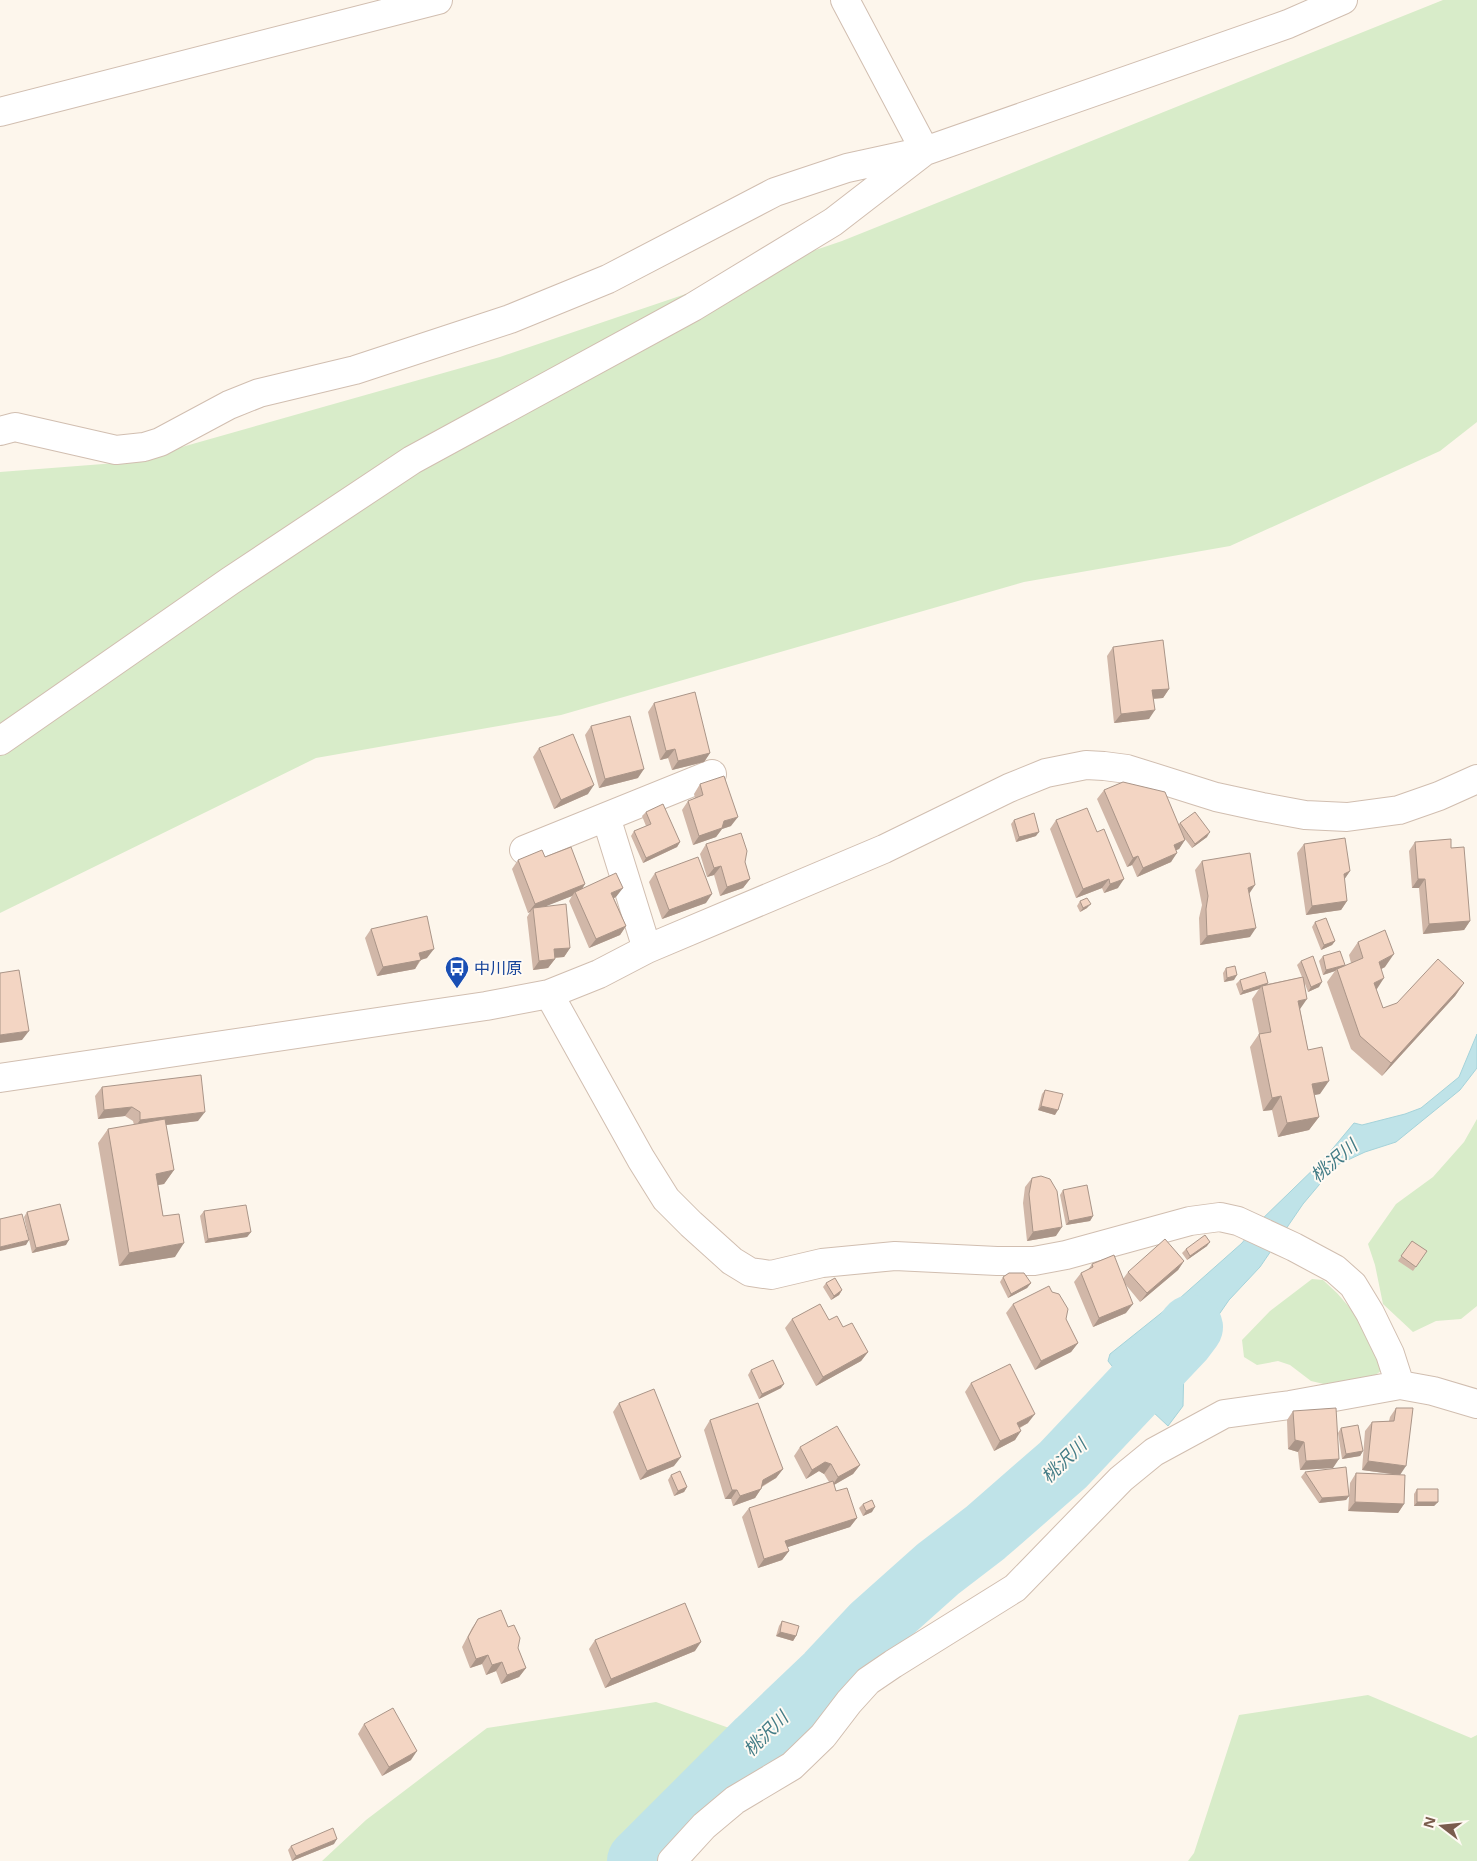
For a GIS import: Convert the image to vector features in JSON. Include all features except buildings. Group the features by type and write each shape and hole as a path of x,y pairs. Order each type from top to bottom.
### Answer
{"street":[{"path":"0,112 438,0"},
{"path":"845,0 925,151"},
{"path":"0,431 15,427 116,450 144,447 160,442 228,405 259,393 355,370 510,319 608,279 775,192 846,168 925,151 1288,24 1342,0"},
{"path":"0,741 238,576 412,460 693,306 833,222 925,151"},
{"path":"0,1078 486,1006 549,994 599,974 647,950 884,849 1009,788 1046,774 1086,765 1127,770 1216,797 1262,807 1305,814 1347,817 1399,810 1439,796 1477,779"},
{"path":"524,850 712,774"},
{"path":"606,817 647,950"},
{"path":"549,994 640,1159 666,1199 732,1261 750,1272 771,1275 822,1263 895,1256 1034,1261 1066,1255 1190,1221 1220,1217 1238,1221 1336,1269 1352,1286 1370,1313 1390,1354 1400,1385"},
{"path":"672,1861 704,1826 735,1800 792,1766 823,1736 868,1681 1015,1588 1121,1478 1154,1452 1224,1414 1290,1405 1400,1385 1433,1391 1477,1404"}],"green space":[{"path":"1443,0 1477,0 1477,422 1440,451 1230,546 1024,582 561,715 316,758 0,913 0,472 129,462 500,357 842,241"},
{"path":"1477,1119 1477,1306 1461,1319 1436,1321 1413,1332 1383,1304 1375,1265 1368,1244 1396,1204 1433,1177 1464,1142"},
{"path":"1312,1279 1323,1280 1363,1323 1378,1351 1381,1371 1371,1378 1328,1385 1311,1381 1290,1365 1278,1361 1257,1365 1244,1357 1242,1340 1270,1311"},
{"path":"1368,1695 1471,1738 1477,1735 1477,1861 1188,1861 1194,1853 1239,1715"},
{"path":"656,1702 732,1729 688,1861 322,1861 366,1820 487,1728"}],"water":[{"path":"1477,1034 1477,1068 1460,1090 1396,1142 1365,1152 1335,1166 1303,1204 1260,1267 1229,1300 1184,1365 1183,1406 1168,1426 1119,1380 1119,1375 1108,1361 1110,1354 1180,1298 1242,1243 1258,1223 1324,1159 1354,1123 1362,1125 1421,1108 1459,1077"}],"waterway":[{"name":"桃沢川","path":"639,1861 828,1675 873,1627 938,1569 985,1533 1063,1465 1182,1339 1191,1327"}],"place":[{"name":"中川原","path":"457,989"}]}
